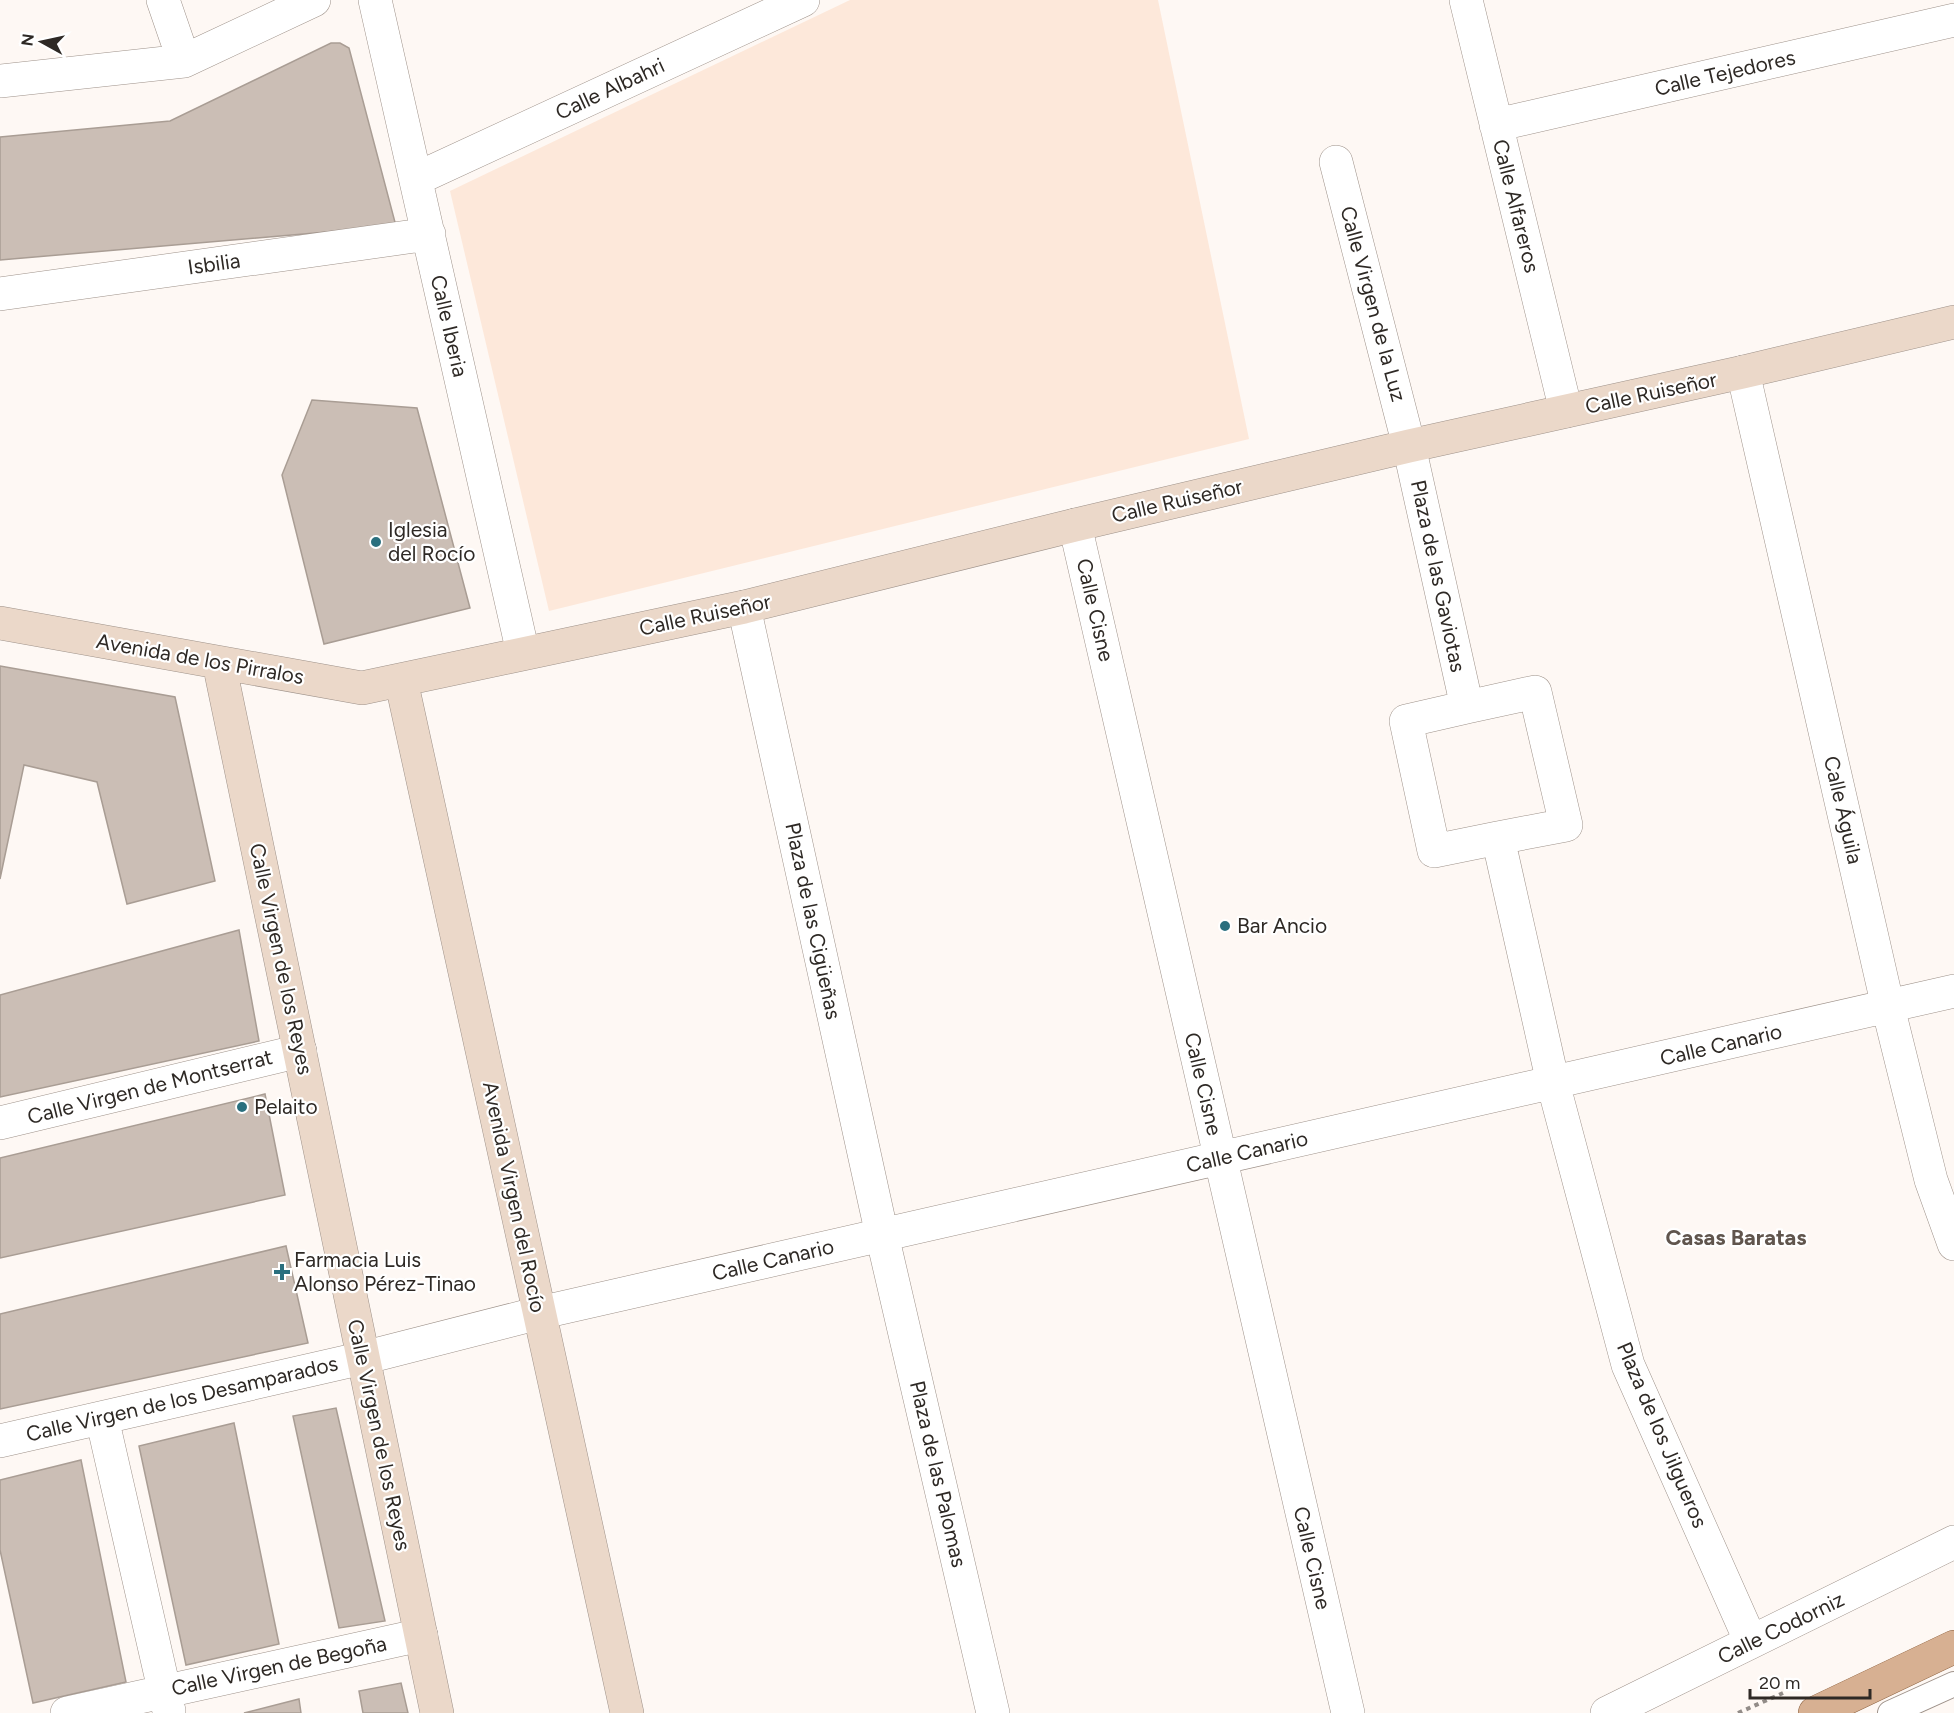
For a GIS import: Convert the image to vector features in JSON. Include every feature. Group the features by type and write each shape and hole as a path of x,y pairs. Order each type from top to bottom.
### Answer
{"main road":[{"path":"1815,1713 1954,1647"}],"street":[{"path":"163,0 184,61"},
{"path":"0,81 184,61 314,0"},
{"name":"Calle Iberia","path":"375,0 523,653"},
{"name":"Calle Albahri","path":"416,179 803,0"},
{"name":"Calle Alfareros","path":"1466,0 1566,411"},
{"name":"Calle Tejedores","path":"1496,125 1954,20"},
{"name":"Calle Virgen de la Luz","path":"1336,162 1410,446"},
{"name":"Isbilia","path":"0,294 429,234"},
{"name":"Calle Ruiseñor","path":"401,680 744,607 1075,525 1410,446 1743,372 1954,322"},
{"name":"Calle Águila","path":"1743,372 1887,1006 1931,1180 1954,1244"},
{"name":"Plaza de las Gaviotas","path":"1410,446 1467,707"},
{"name":"Calle Cisne","path":"1075,525 1348,1713"},
{"name":"Plaza de las Cigüeñas","path":"744,607 882,1235"},
{"name":"Avenida de los Pirralos","path":"0,622 362,688 401,680"},
{"name":"Calle Virgen de los Reyes","path":"219,663 437,1713"},
{"name":"Avenida Virgen del Rocío","path":"401,680 627,1713"},
{"path":"1535,692 1566,825 1434,851 1406,721 1467,707 1535,692"},
{"path":"1498,838 1553,1083"},
{"name":"Calle Canario","path":"539,1313 1954,992"},
{"name":"Calle Virgen de Montserrat","path":"0,1123 300,1051"},
{"name":"Plaza de los Jilgueros","path":"1553,1083 1628,1365 1751,1642"},
{"name":"Plaza de las Palomas","path":"882,1235 993,1713"},
{"name":"Calle Virgen de los Desamparados","path":"0,1441 363,1358 539,1313"},
{"path":"102,1418 167,1702"},
{"name":"Calle Codorniz","path":"1607,1713 1954,1542"},
{"name":"Calle Virgen de Begoña","path":"66,1713 167,1702 421,1635"}],"lane":[{"path":"1890,1713 1954,1684"}],"shaded area":[{"path":"850,0 1158,0 1249,439 549,611 450,191"}],"building":[{"path":"331,43 340,43 349,48 396,226 0,260 0,137 170,121"},
{"name":"Iglesia del Rocío","path":"312,400 417,408 470,608 324,644 282,475"},
{"path":"0,666 175,697 215,881 127,904 97,782 24,765 0,879"},
{"path":"239,930 259,1041 0,1097 0,995"},
{"path":"265,1094 285,1195 0,1258 0,1158"},
{"path":"286,1246 308,1343 0,1409 0,1314"},
{"path":"336,1408 385,1621 339,1628 293,1416"},
{"path":"234,1423 279,1644 186,1665 139,1446"},
{"path":"81,1460 126,1682 33,1703 0,1550 0,1480"},
{"path":"401,1683 408,1713 363,1713 359,1691"},
{"path":"299,1699 301,1713 244,1713"}],"place":[{"name":"Iglesia del Rocío","path":"376,542"},
{"name":"Bar Ancio","path":"1225,926"},
{"name":"Pelaito","path":"242,1107"},
{"name":"Farmacia Luis Alonso Pérez-Tinao","path":"282,1272"}],"district":[{"name":"Casas Baratas","path":"1736,1237"}]}
